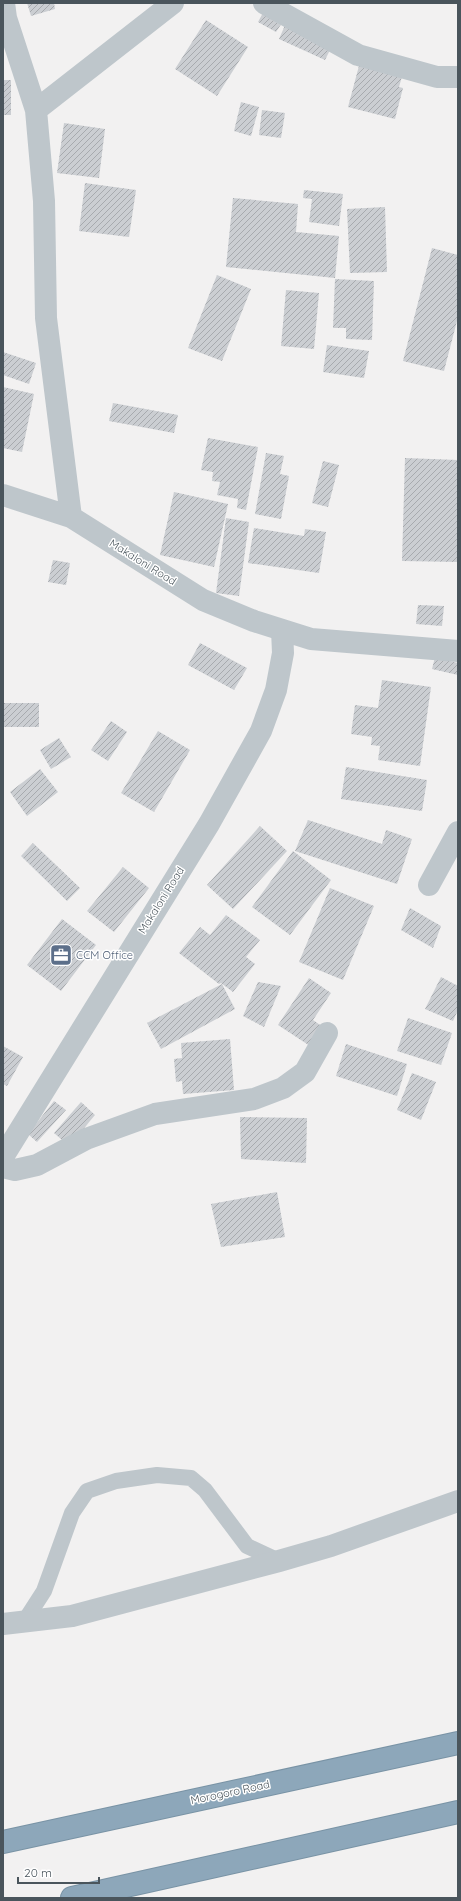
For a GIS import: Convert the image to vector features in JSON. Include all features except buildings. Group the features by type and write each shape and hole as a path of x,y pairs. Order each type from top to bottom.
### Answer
{"highway":[{"name":"Morogoro Road","path":"3,1842 458,1743"},
{"path":"72,1898 458,1812"}],"street":[{"path":"4,3 6,18 36,110 44,201 46,318 71,517"},
{"path":"36,110 173,3"},
{"path":"264,3 358,55 437,77 457,77"},
{"name":"Makaloni Road","path":"3,495 71,517 203,600 254,621 311,639 458,651"},
{"name":"Makaloni Road","path":"3,1157 209,824 261,731 276,690 283,653 282,630"},
{"path":"428,886 458,832"},
{"path":"3,1167 14,1170 37,1165 86,1139 155,1114 254,1099 283,1088 305,1072 327,1033"},
{"path":"13,1623 72,1616 279,1561 331,1546 458,1501"}],"lane":[{"path":"13,1623 44,1591 72,1513 87,1491 116,1481 157,1475 191,1478 205,1490 247,1546 279,1561"}],"place":[{"name":"CCM Office","path":"61,955"}]}
